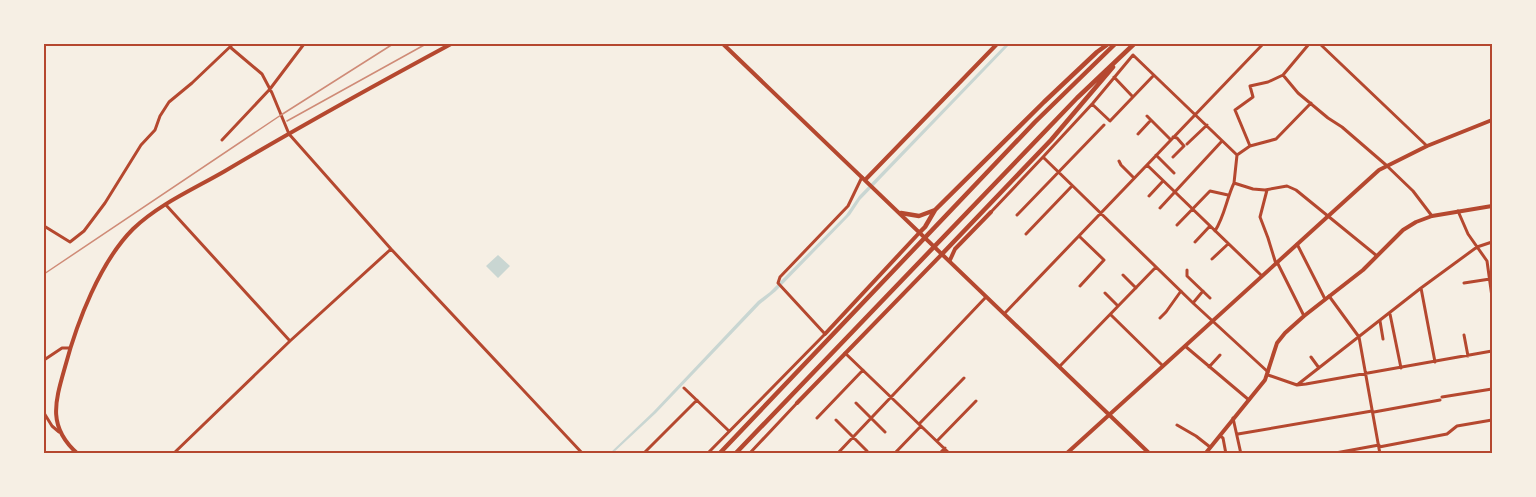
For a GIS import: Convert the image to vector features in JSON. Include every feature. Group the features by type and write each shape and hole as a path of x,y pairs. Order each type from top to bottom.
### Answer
{"highway":[{"path":"920,232 935,210 1096,52 1108,44"},
{"path":"719,453 1035,122 1115,44"},
{"path":"735,453 1077,98 1134,44"},
{"path":"943,253 1051,140 1128,49"},
{"path":"901,213 919,216 935,210"}],"street":[{"path":"44,226 70,242 84,231 141,145 155,130 159,116 169,102 233,44"},
{"path":"222,141 270,89 304,44"},
{"path":"59,432 56,398 83,312 114,253 133,229 166,205 451,44"},
{"path":"723,44 1150,453"},
{"path":"825,334 781,287 778,283 780,277 848,206 864,178 997,44"},
{"path":"1005,313 1263,44"},
{"path":"1250,146 1235,110 1253,97 1250,86 1268,82 1283,75 1309,44"},
{"path":"1320,44 1427,146"},
{"path":"230,47 261,74 270,89 289,135 391,249 583,453"},
{"path":"950,260 955,249 1092,104 1133,55 1237,155"},
{"path":"1092,104 1110,121 1154,75"},
{"path":"1283,75 1298,93 1328,118 1342,126 1386,165 1413,191 1432,216"},
{"path":"1114,77 1133,97"},
{"path":"1215,231 1222,220 1228,195 1234,183 1237,155 1250,146 1276,139 1311,104"},
{"path":"1147,116 1172,138 1177,138 1184,146 1173,157"},
{"path":"1138,134 1151,120"},
{"path":"1066,453 1369,178 1386,165 1492,120"},
{"path":"1017,215 1104,125"},
{"path":"1186,144 1206,125"},
{"path":"1160,208 1222,141"},
{"path":"1156,155 1174,173"},
{"path":"1043,157 1268,373 1297,385 1492,351"},
{"path":"1119,161 1120,165 1134,178"},
{"path":"1147,165 1262,276"},
{"path":"1149,196 1163,181"},
{"path":"1234,183 1253,189 1267,190 1287,186 1296,190 1378,256"},
{"path":"1026,234 1072,186"},
{"path":"1267,190 1260,217 1276,263 1304,316"},
{"path":"1177,225 1210,191 1228,195"},
{"path":"166,205 290,341"},
{"path":"1204,453 1265,380 1277,343 1285,333 1378,256 1403,230 1432,216 1492,206"},
{"path":"1458,211 1468,234 1486,261 1492,297"},
{"path":"1195,242 1210,226"},
{"path":"707,453 825,334 920,232"},
{"path":"1079,236 1104,260 1080,286"},
{"path":"1297,385 1421,288 1477,247 1492,242"},
{"path":"1212,259 1228,244"},
{"path":"1297,244 1327,297 1359,337 1380,453"},
{"path":"172,453 391,249"},
{"path":"750,453 943,253"},
{"path":"1060,366 1156,267"},
{"path":"1187,270 1187,276 1210,298"},
{"path":"1124,275 1136,288"},
{"path":"1464,283 1490,279"},
{"path":"1421,288 1435,362"},
{"path":"1160,318 1181,291"},
{"path":"1193,303 1203,291"},
{"path":"1106,293 1118,306"},
{"path":"837,453 987,296"},
{"path":"1390,313 1401,368"},
{"path":"1110,314 1163,366"},
{"path":"1380,321 1383,339"},
{"path":"1464,335 1468,356"},
{"path":"1185,346 1249,400"},
{"path":"44,360 62,348 70,348"},
{"path":"845,353 950,453"},
{"path":"1209,367 1220,355"},
{"path":"1311,357 1319,368"},
{"path":"817,418 863,370"},
{"path":"894,453 964,378"},
{"path":"684,388 729,431"},
{"path":"1238,434 1492,389"},
{"path":"643,453 697,400"},
{"path":"937,441 976,401"},
{"path":"856,403 885,432"},
{"path":"44,413 52,426 78,453"},
{"path":"1233,418 1241,453"},
{"path":"836,420 867,451"},
{"path":"1330,453 1447,434 1457,426 1492,420"},
{"path":"1177,424 1210,447"},
{"path":"1220,435 1223,438 1226,453"},
{"path":"939,453 945,448"}],"shaded area":[{"path":"1006,44 1010,44 860,200 850,215 776,291 760,304 656,413 613,453 609,454 653,412 758,301 770,292 846,215 859,196"},
{"path":"498,255 510,266 498,278 486,266"}],"railway":[{"path":"44,274 281,115 393,44"},
{"path":"287,121 426,44"}]}
